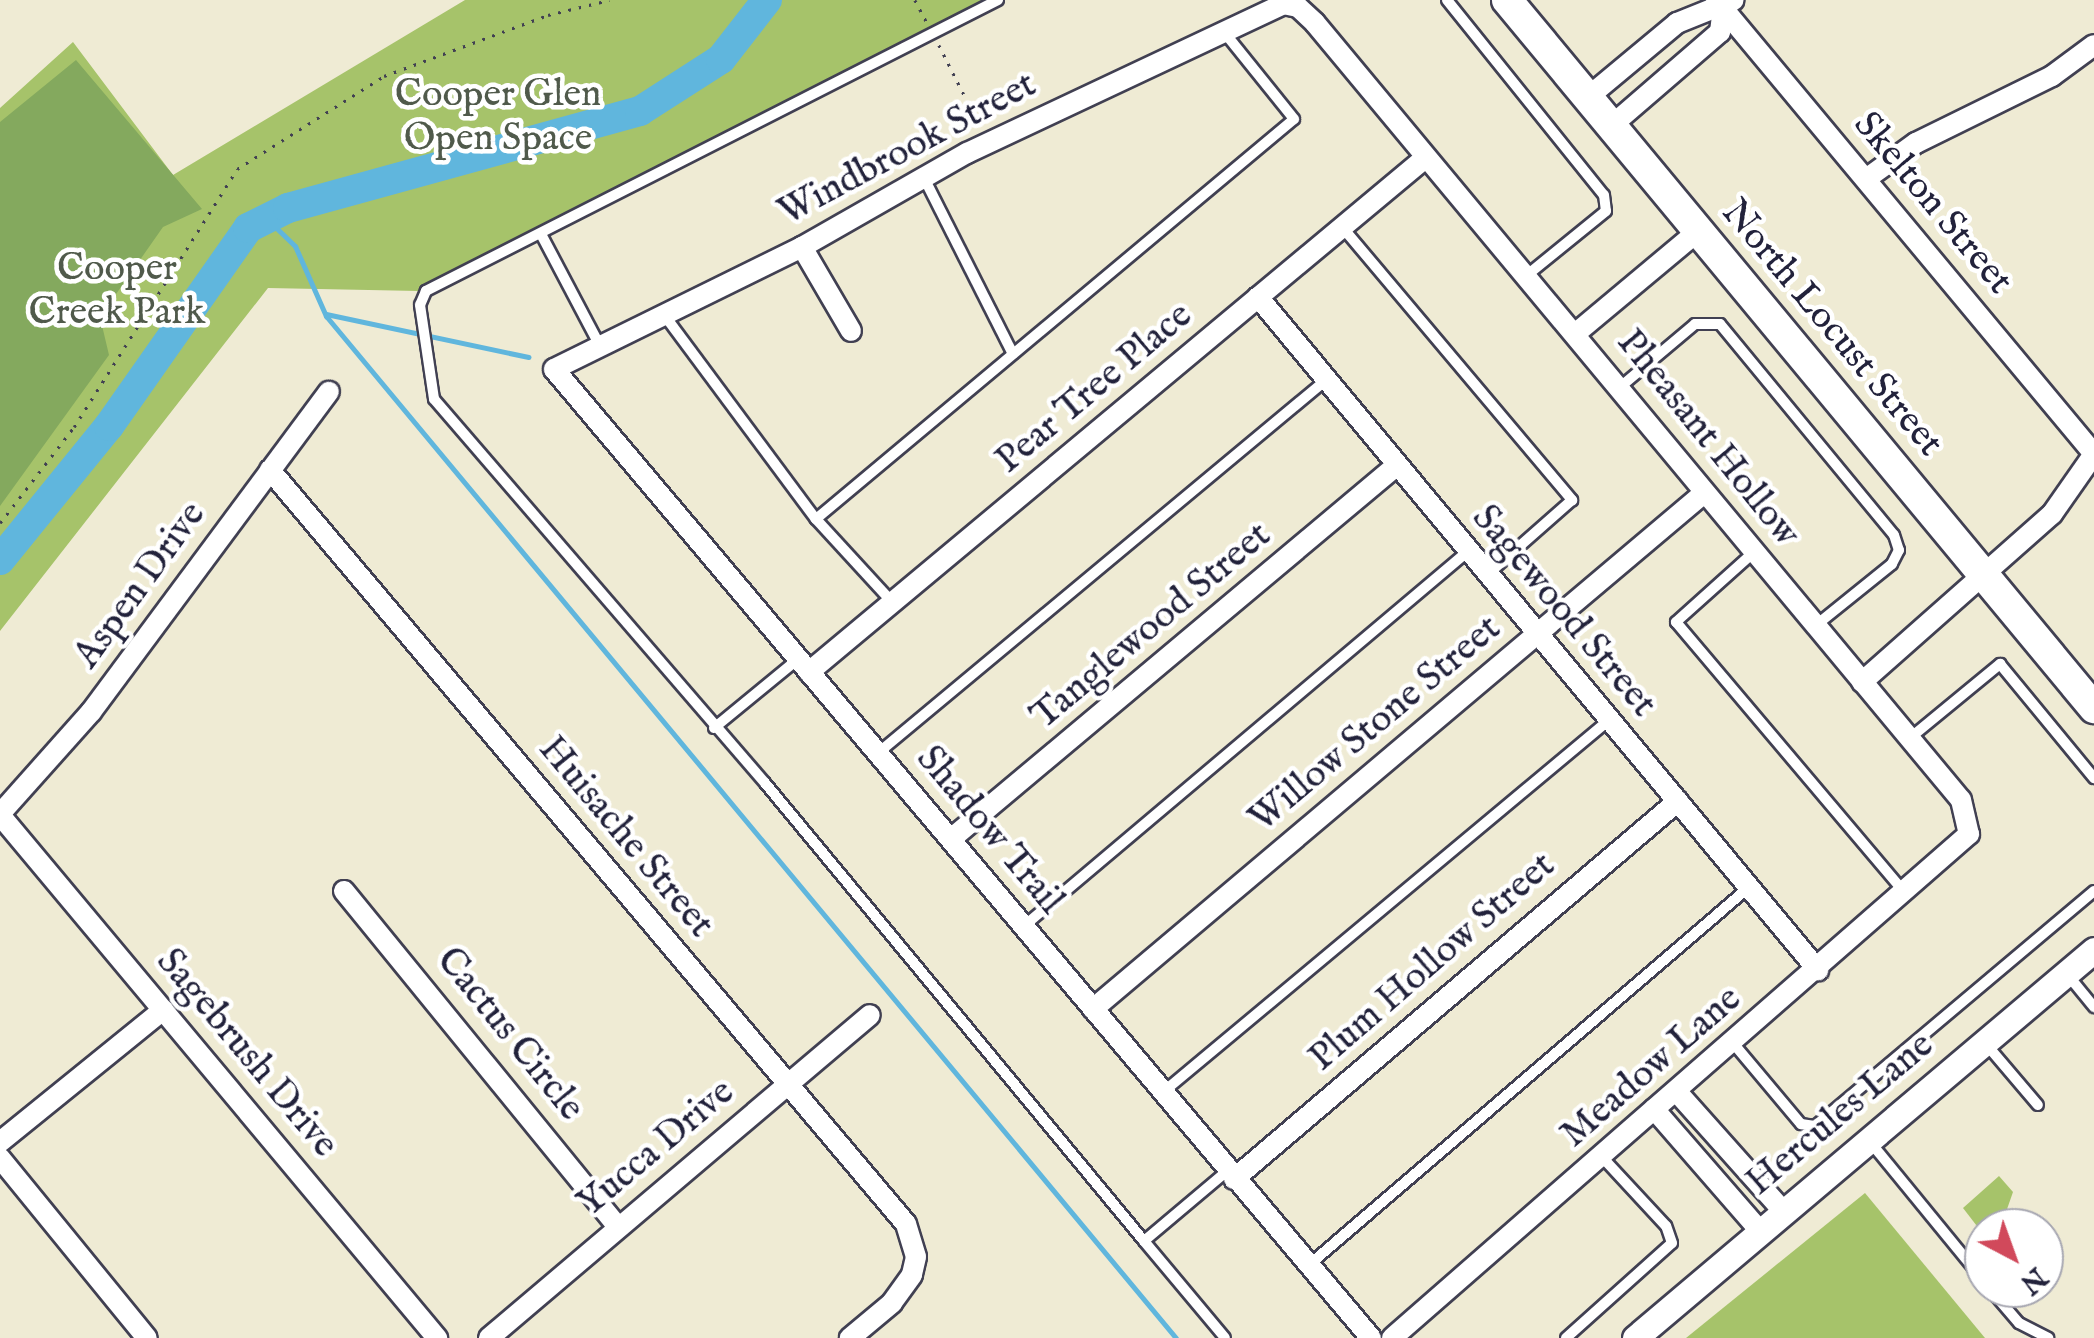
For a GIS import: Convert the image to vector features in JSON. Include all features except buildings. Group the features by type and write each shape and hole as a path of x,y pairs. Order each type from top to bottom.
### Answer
{"main road":[{"name":"North Locust Street","path":"1506,0 2094,708"}],"street":[{"path":"1587,98 1677,23 1699,9 1724,3 1720,32 1611,126"},
{"name":"Skelton Street","path":"1724,3 2094,454"},
{"name":"Pheasant Hollow","path":"1298,7 1961,800 1969,834 1956,849"},
{"name":"Windbrook Street","path":"554,369 598,344 664,316 802,247 924,178 1269,8 1298,7"},
{"path":"1866,179 1916,144 2090,58"},
{"name":"Pear Tree Place","path":"804,665 893,603 1426,158"},
{"path":"1575,334 1698,231"},
{"path":"802,247 851,331"},
{"name":"Sagewood Street","path":"1258,296 1818,970"},
{"name":"Shadow Trail","path":"554,369 1371,1338"},
{"name":"Aspen Drive","path":"0,814 91,712 329,392"},
{"path":"1862,682 1987,578 2052,514 2094,454"},
{"name":"Tanglewood Street","path":"951,838 1396,466"},
{"name":"Huisache Street","path":"270,470 906,1224 916,1257 904,1290 850,1338"},
{"name":"Willow Stone Street","path":"1092,1009 1704,493"},
{"name":"Plum Hollow Street","path":"1231,1175 1678,802"},
{"name":"Sagebrush Drive","path":"0,814 437,1338"},
{"name":"Meadow Lane","path":"1392,1338 1956,849"},
{"name":"Cactus Circle","path":"344,891 617,1226"},
{"name":"Hercules Lane","path":"1635,1338 2094,950"},
{"path":"0,1142 164,1010"},
{"name":"Yucca Drive","path":"489,1338 870,1014"},
{"path":"1677,1092 1782,1210"},
{"path":"1654,1109 1760,1230"},
{"path":"0,1158 147,1338"}],"lane":[{"path":"998,0 426,291 420,305 434,399 1224,1338"},
{"path":"1446,0 1604,195 1606,211 1526,276"},
{"path":"816,519 1294,119 1223,31"},
{"path":"924,178 1012,354"},
{"path":"1342,227 1572,500 1486,575"},
{"path":"541,234 598,344"},
{"path":"664,316 816,519 893,603"},
{"path":"1619,388 1694,324 1720,324 1894,535 1899,550 1892,564 1815,626"},
{"path":"878,753 1326,380"},
{"path":"1024,926 1467,552"},
{"path":"1754,552 1676,622 1906,893"},
{"path":"1910,738 2000,664 2094,778"},
{"path":"714,728 804,665"},
{"path":"1162,1093 1609,720"},
{"path":"1308,1266 1749,887"},
{"path":"1733,1043 1801,1124 1815,1126 2094,891"},
{"path":"2066,974 2094,1007"},
{"path":"1986,1043 2038,1105"},
{"path":"1869,1142 1964,1257"},
{"path":"1566,1338 1672,1243 1666,1226 1602,1157"},
{"path":"1144,1242 1231,1175"},
{"path":"2006,1308 2018,1323 2048,1338"}],"path":[{"path":"0,522 119,359 232,173 370,82 548,15 609,0"},
{"path":"915,0 982,131"}],"green space":[{"path":"465,0 992,0 419,291 268,288 0,631 0,108 73,42 173,175"},
{"name":"Cooper Creek Park","path":"76,60 202,209 163,227 100,317 109,355 0,506 0,122"},
{"path":"1999,1176 2013,1192 2007,1208 1963,1208"},
{"path":"1865,1193 1985,1338 1686,1338"}],"waterway":[{"path":"0,560 109,426 248,228 288,208 640,111 721,59 767,0"},
{"path":"265,217 295,246 326,316 1176,1338"},
{"path":"326,314 528,357"}],"park label":[{"name":"Cooper Glen Open Space","path":"498,118"}]}
